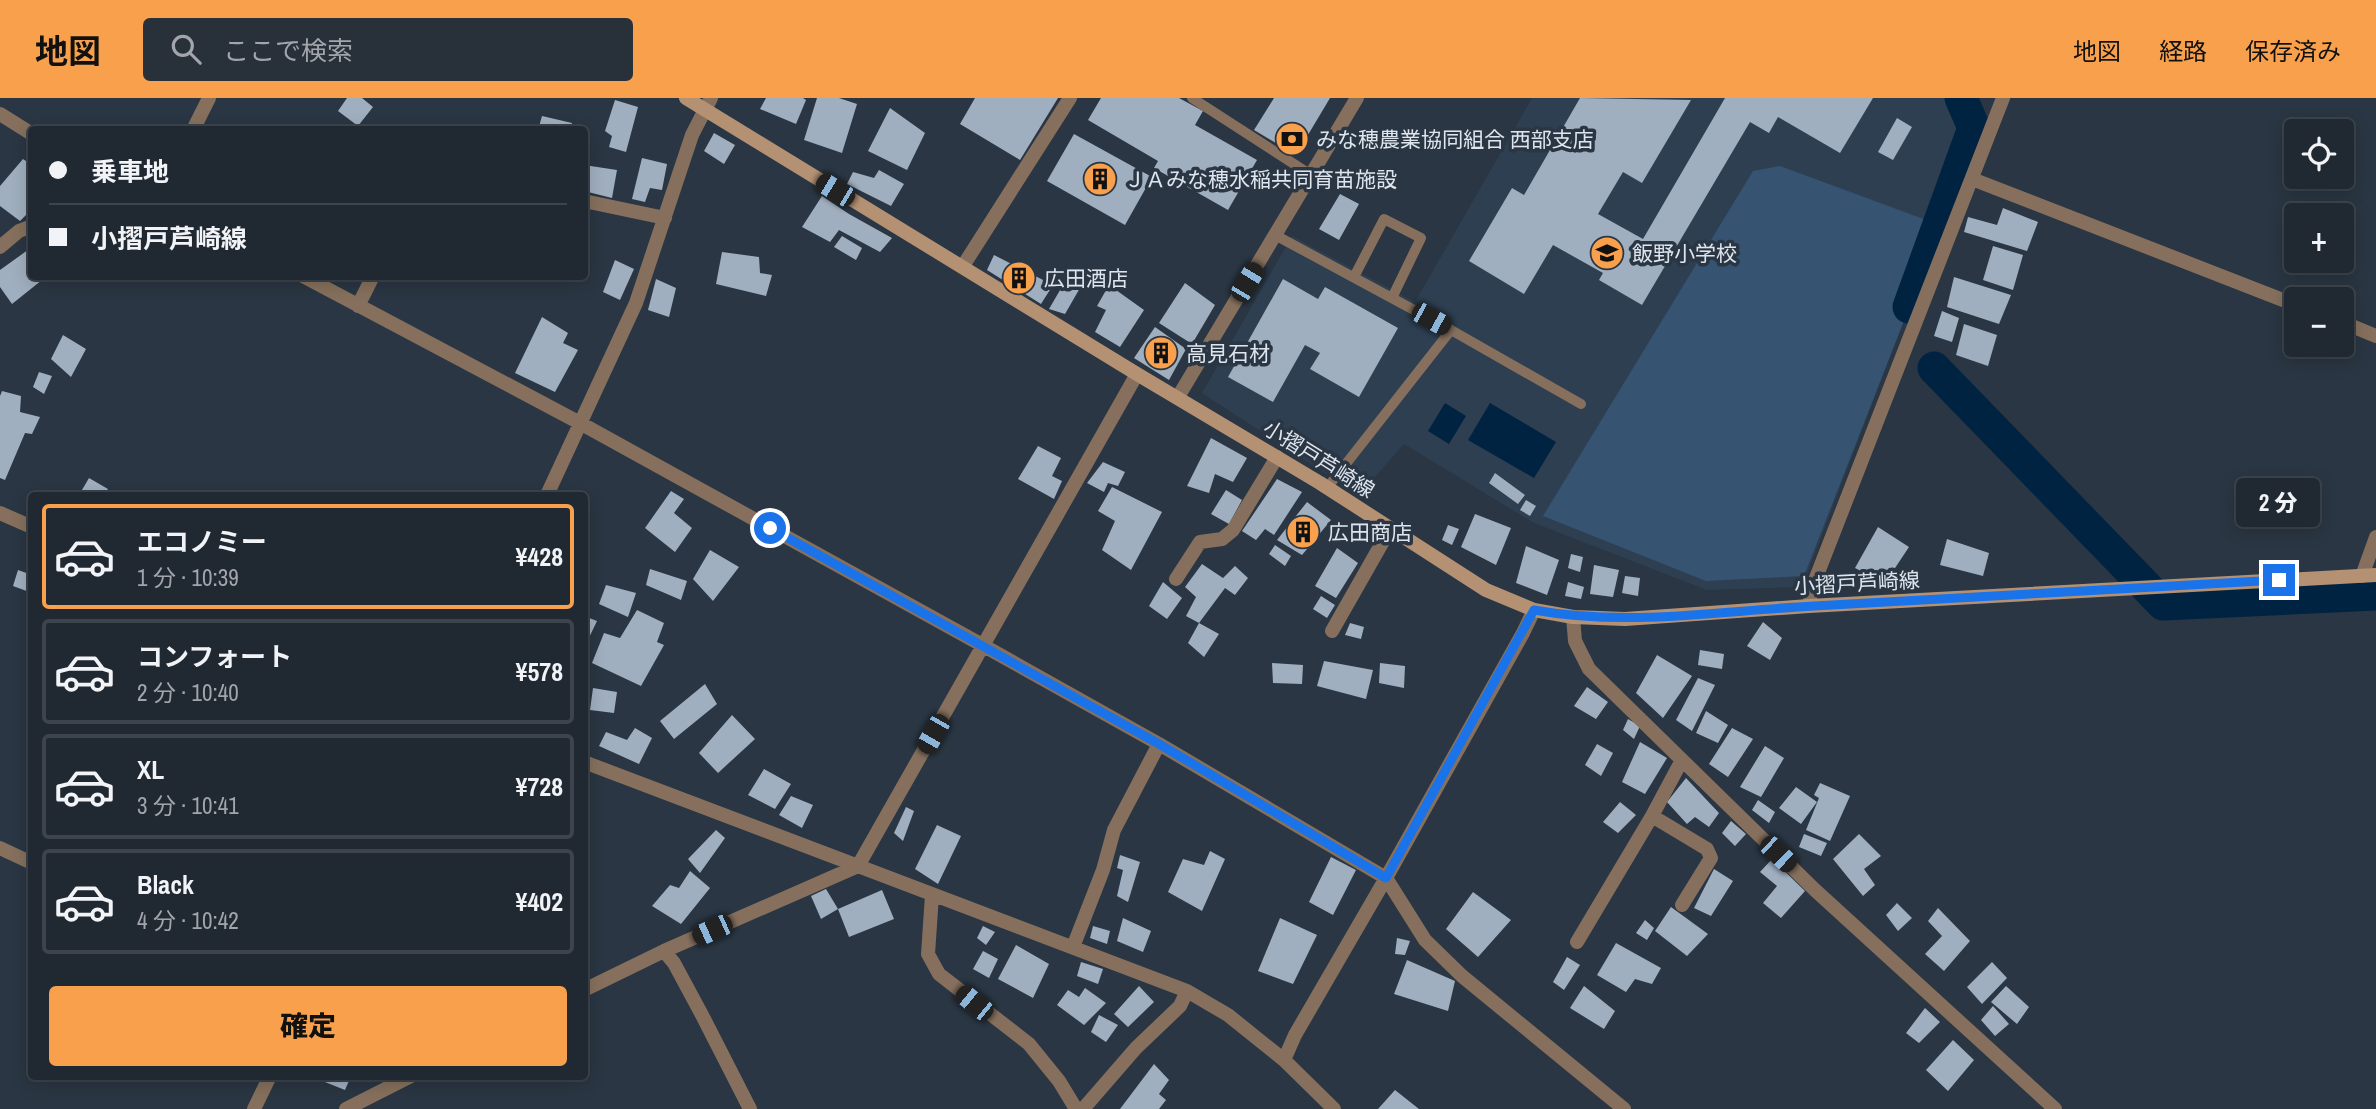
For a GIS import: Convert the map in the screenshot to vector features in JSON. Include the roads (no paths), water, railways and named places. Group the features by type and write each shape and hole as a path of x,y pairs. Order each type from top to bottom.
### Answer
{"main road":[{"name":"小摺戸芦崎線","path":"685,98 707,104 963,266 1327,488 1486,590 1534,610 1573,617 1625,619 1809,606 2369,575"}],"street":[{"path":"195,126 209,98"},
{"path":"963,266 1070,98"},
{"path":"1178,397 1357,98"},
{"path":"1809,606 1812,588 2003,98"},
{"path":"548,492 636,303 692,135 707,104"},
{"path":"0,114 28,132"},
{"path":"1972,179 2284,300"},
{"path":"588,202 665,218"},
{"path":"0,247 19,231 28,228"},
{"path":"310,280 580,423 984,646 1159,744 1386,878 1425,940 1462,976 1624,1109"},
{"path":"358,306 371,280"},
{"path":"2354,327 2376,336"},
{"path":"588,988 664,951 858,866 1138,374"},
{"path":"1176,579 1200,542 1222,539 1233,530 1277,457"},
{"path":"0,513 28,525"},
{"path":"1332,631 1390,529"},
{"path":"2369,575 2376,537"},
{"path":"1284,1060 1295,1035 1386,878 1534,610"},
{"path":"1573,617 1575,641 1589,669 1815,890 2055,1109"},
{"path":"1073,947 1103,870 1114,830 1159,744"},
{"path":"1577,942 1682,760"},
{"path":"588,764 1187,991 1228,1015 1284,1060 1334,1109"},
{"path":"1652,816 1707,849 1711,858 1682,905"},
{"path":"0,848 28,861"},
{"path":"932,895 928,954 939,974 1029,1044 1059,1081 1076,1109"},
{"path":"664,951 674,963 697,1005 750,1109"},
{"path":"1083,1109 1136,1048 1180,1006 1187,991"},
{"path":"254,1109 268,1080"},
{"path":"346,1109 398,1080"}],"lane":[{"path":"1192,98 1311,175"},
{"path":"1354,277 1384,219 1412,233 1422,239 1392,298"},
{"path":"1275,234 1581,404"},
{"path":"1327,488 1451,330"}],"waterway":[{"path":"1909,307 1974,128 1961,98"},
{"path":"1934,368 2163,604 2376,594"}],"place":[{"name":"みな穂農業協同組合 西部支店","path":"1292,139"},
{"name":"ＪＡみな穂水稲共同育苗施設","path":"1100,179"},
{"name":"飯野小学校","path":"1607,253"},
{"name":"広田酒店","path":"1019,278"},
{"name":"高見石材","path":"1161,353"},
{"name":"広田商店","path":"1303,532"}]}
